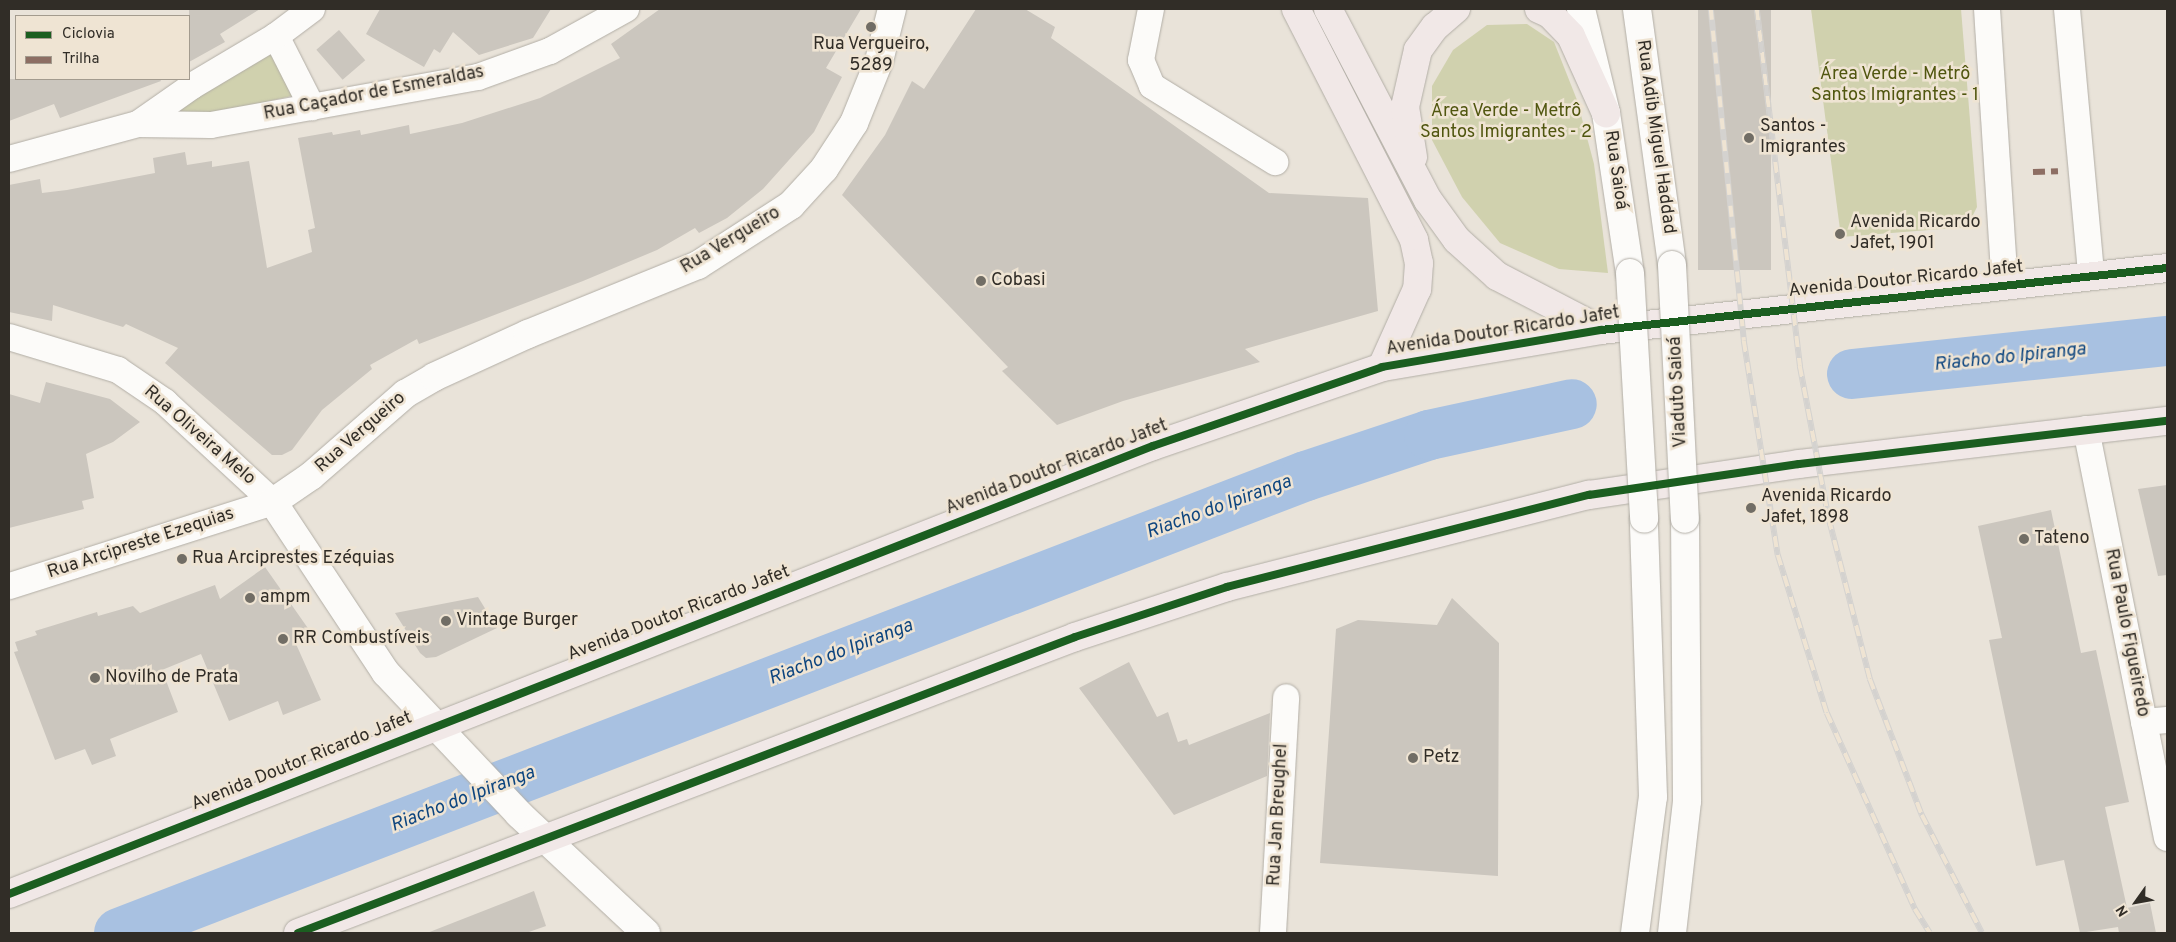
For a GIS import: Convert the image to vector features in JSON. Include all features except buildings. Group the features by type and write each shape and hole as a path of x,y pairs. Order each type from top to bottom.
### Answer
{"main road":[{"path":"1296,9 1414,240 1418,263 1416,290 1382,367"},
{"path":"1328,9 1417,178 1442,221 1476,259 1523,292 1600,330"},
{"path":"1417,178 1405,107 1418,50 1435,27 1456,9"},
{"path":"1539,9 1550,14 1571,36 1606,113"},
{"name":"Avenida Doutor Ricardo Jafet","path":"9,894 433,726 1153,446 1382,367 1600,330 2005,284 2167,268"},
{"path":"298,933 1075,637 1228,587 1589,495 2086,429 2167,422"}],"street":[{"path":"9,159 138,124 192,86 276,36 312,9"},
{"name":"Rua Caçador de Esmeraldas","path":"138,124 211,125 478,77 550,52 626,9"},
{"name":"Rua Vergueiro","path":"273,502 311,476 379,414 420,386 476,356 698,265 791,204 824,169 854,123 879,61 892,9"},
{"path":"1151,9 1142,60 1152,86 1275,162"},
{"name":"Rua Saioá","path":"1581,9 1606,113 1630,273 1644,519 1653,797 1635,933"},
{"path":"1987,9 2005,284"},
{"path":"2067,9 2092,275"},
{"name":"Rua Adib Miguel Haddad","path":"1637,11 1672,265"},
{"path":"276,36 312,106"},
{"name":"Viaduto Saioá","path":"1672,265 1685,519 1687,802 1672,933"},
{"name":"Rua Oliveira Melo","path":"9,336 118,370 165,402 273,502"},
{"name":"Rua Paulo Figueiredo","path":"2086,429 2156,721 2167,838"},
{"path":"273,502 386,672 433,726 519,814 646,933"},
{"name":"Rua Arcipreste Ezequias","path":"9,586 273,502"},
{"name":"Rua Jan Breughel","path":"1273,933 1286,697"}],"green space":[{"name":"Área Verde - Metrô Santos Imigrantes - 1","path":"1811,9 1961,9 1977,207 1967,227 1841,237"},
{"name":"Área Verde - Metrô Santos Imigrantes - 2","path":"1527,24 1554,42 1577,100 1594,164 1608,273 1559,269 1500,243 1462,197 1432,140 1432,86 1453,50 1487,25"},
{"path":"272,51 296,95 193,118 165,113"}],"waterway":[{"name":"Riacho do Ipiranga","path":"1852,374 2167,341"},
{"name":"Riacho do Ipiranga","path":"119,933 1306,476 1429,435 1572,404"}],"railway":[{"path":"1711,9 1744,341 1778,555 1827,713 1915,909 1930,933"},
{"path":"1757,9 1800,366 1829,519 1870,679 1922,815 1982,933"}],"marked path":[{"path":"2033,172 2058,171"}],"cycle path":[{"path":"9,894 1153,446 1382,367 1601,330 2167,268"},
{"path":"298,933 1075,637 1227,587 1589,495 1799,464 2167,421"}],"place":[{"name":"Rua Vergueiro, 5289","path":"871,27"},
{"name":"Santos - Imigrantes","path":"1749,138"},
{"name":"Avenida Ricardo Jafet, 1901","path":"1840,234"},
{"name":"Cobasi","path":"981,281"},
{"name":"Avenida Ricardo Jafet, 1898","path":"1751,508"},
{"name":"Tateno","path":"2024,539"},
{"name":"Rua Arciprestes Ezéquias","path":"182,559"},
{"name":"ampm","path":"250,598"},
{"name":"Vintage Burger","path":"446,621"},
{"name":"RR Combustíveis","path":"283,639"},
{"name":"Novilho de Prata","path":"95,678"},
{"name":"Petz","path":"1413,758"}]}
